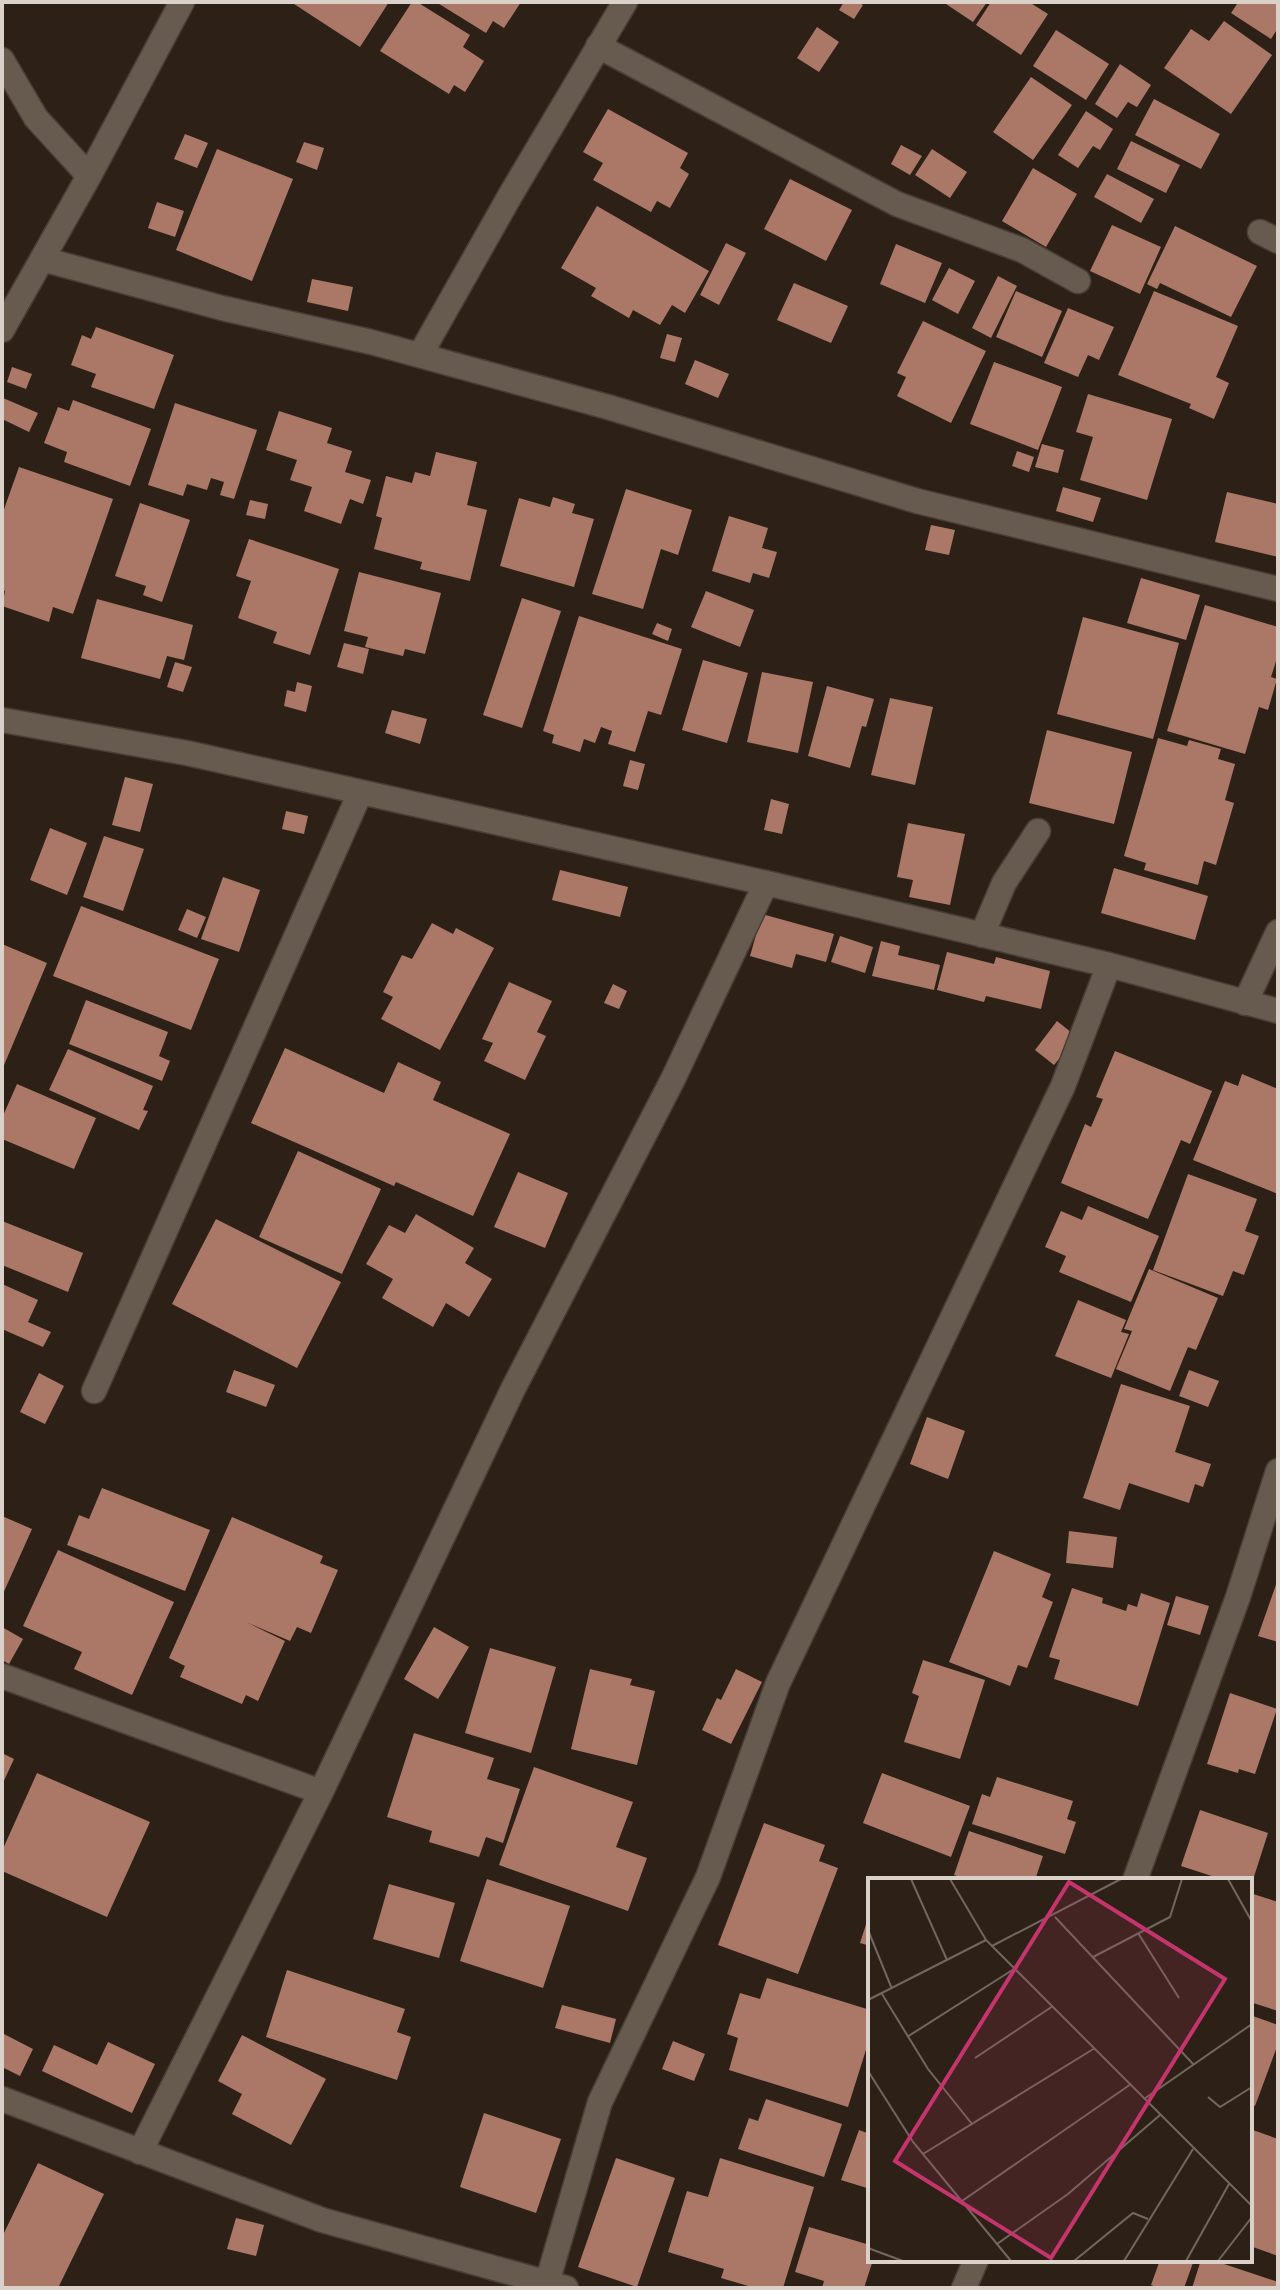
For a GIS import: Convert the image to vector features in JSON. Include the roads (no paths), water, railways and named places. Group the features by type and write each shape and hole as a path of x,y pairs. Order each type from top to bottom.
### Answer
{"street":[{"path":"2,330 182,2"},
{"path":"420,355 625,2"},
{"path":"598,46 897,204 1022,250 1078,281"},
{"path":"2,60 36,118 89,176"},
{"path":"42,259 222,308 420,355 608,407 917,501 1278,589"},
{"path":"2,720 187,753 766,883 1109,965 1278,1011"},
{"path":"94,1391 360,793"},
{"path":"982,935 1004,883 1038,831"},
{"path":"140,2152 321,1792 513,1389 673,1079 766,883"},
{"path":"1245,1003 1278,932"},
{"path":"2,2099 322,2220 556,2285 600,2102 708,1877 778,1683 1063,1086 1109,965"},
{"path":"1136,1878 1238,1597 1278,1471"},
{"path":"2,1676 321,1792"},
{"path":"964,2288 975,2262"}]}
